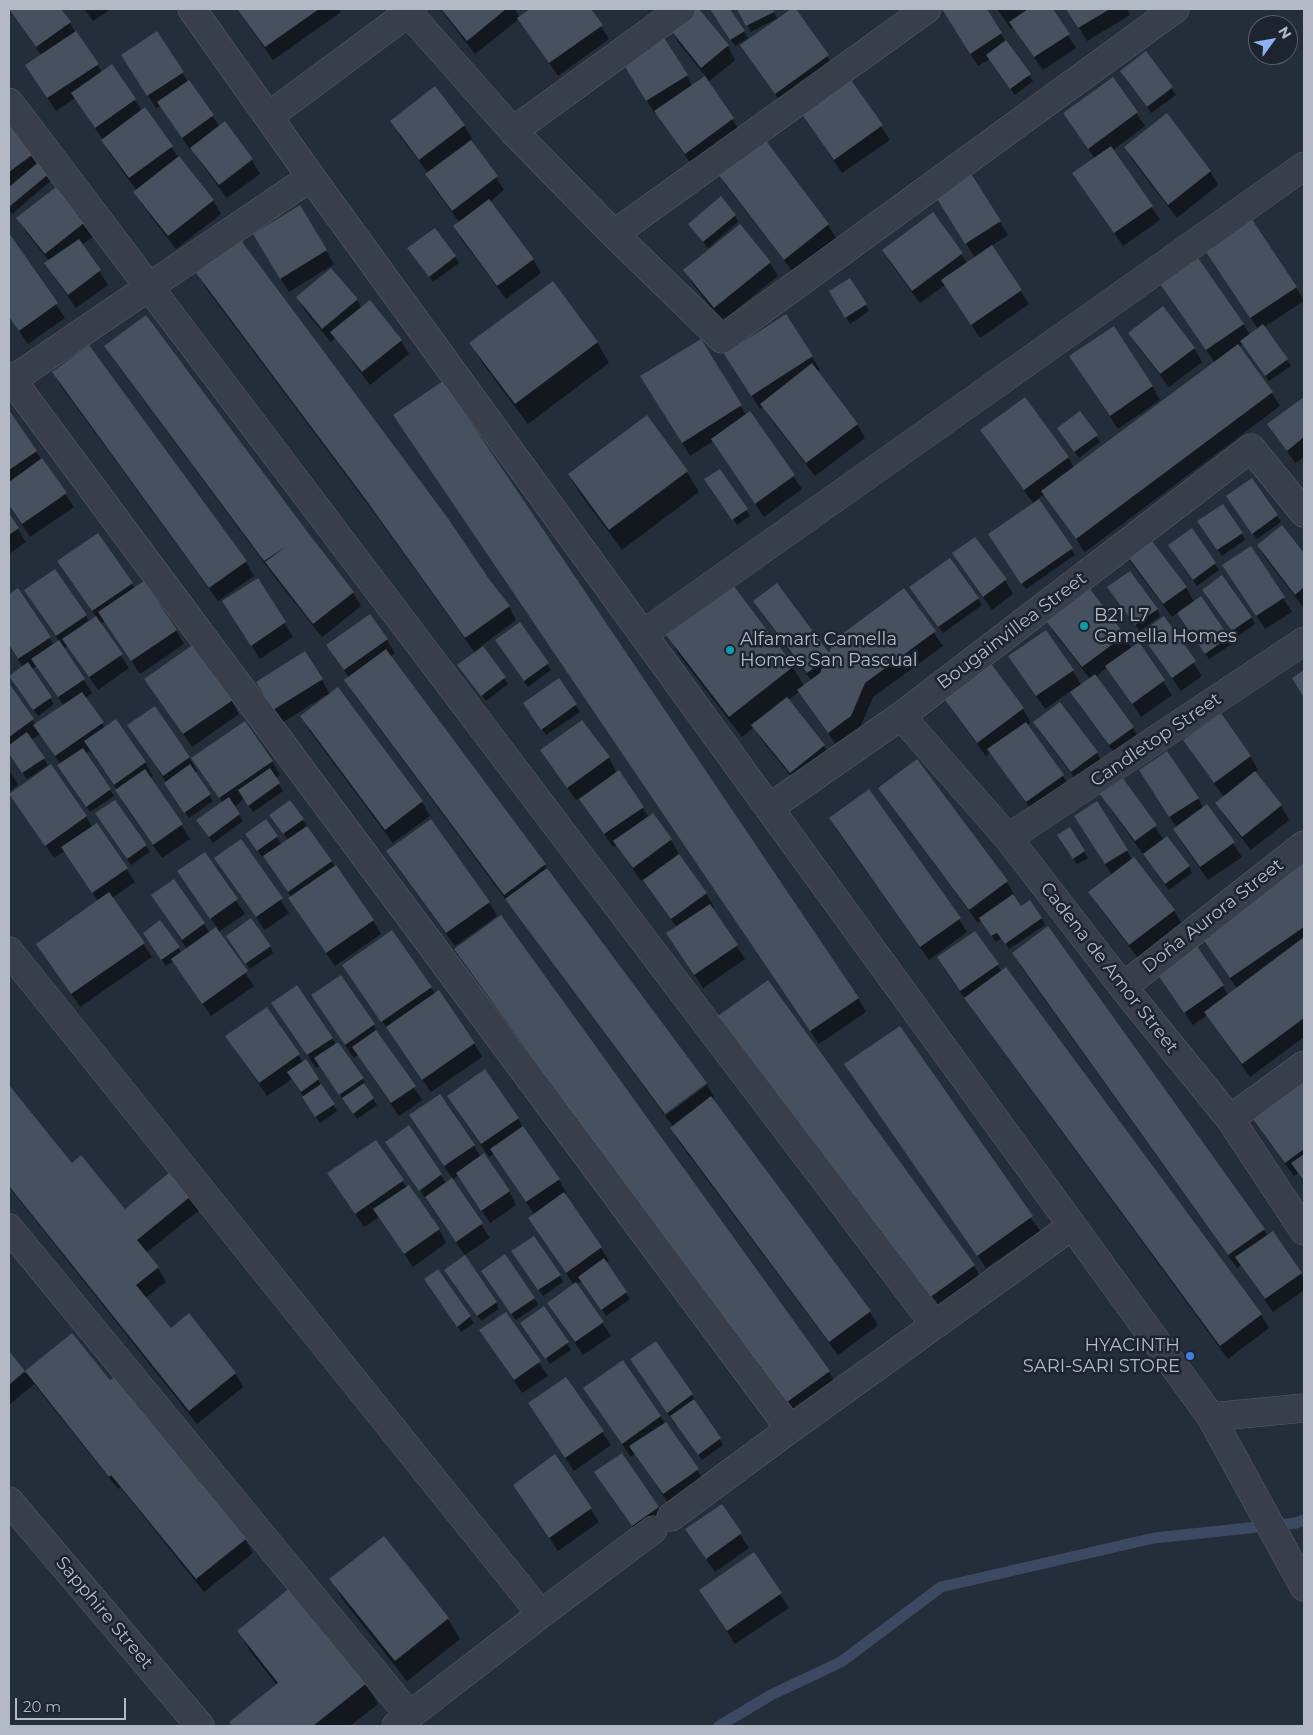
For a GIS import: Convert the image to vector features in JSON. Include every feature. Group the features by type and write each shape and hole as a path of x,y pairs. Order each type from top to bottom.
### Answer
{"street":[{"path":"192,9 311,177 1211,1417 1304,1587"},
{"path":"514,131 681,9"},
{"path":"614,234 927,9"},
{"path":"269,116 409,10 514,131 614,234 722,339 1175,9"},
{"path":"9,102 935,1325"},
{"path":"643,634 1304,166"},
{"path":"311,177 10,379 790,1429"},
{"name":"Bougainvillea Street","path":"769,808 901,716 1252,448 1304,513"},
{"name":"Candletop Street","path":"1008,838 1304,641"},
{"name":"Cadena de Amor Street","path":"901,716 1008,838 1123,987 1230,1119 1304,1230"},
{"name":"Doña Aurora Street","path":"1123,987 1304,845"},
{"path":"9,951 541,1614"},
{"path":"1230,1119 1304,1066"},
{"path":"9,1228 403,1721 662,1523 1072,1226"},
{"path":"1211,1417 1304,1408"},
{"name":"Sapphire Street","path":"9,1501 200,1726"}],"building":[{"path":"9,9 61,9 71,22 36,47"},
{"path":"237,9 319,9 265,47"},
{"path":"441,9 506,9 467,41"},
{"path":"530,9 591,9 603,25 549,63 517,18"},
{"path":"693,9 699,9 729,45 701,68 669,28"},
{"path":"710,9 730,9 745,31 730,40"},
{"path":"737,9 773,9 774,12 746,26"},
{"path":"791,9 796,9 829,55 775,94 740,45"},
{"path":"942,9 987,9 1002,33 970,54"},
{"path":"1028,9 1053,9 1070,34 1034,57 1009,22"},
{"path":"1066,9 1110,9 1078,28"},
{"path":"76,31 99,64 47,98 25,65"},
{"path":"157,31 184,72 147,96 121,55"},
{"path":"663,36 688,75 646,101 622,62"},
{"path":"1006,40 1031,74 1010,89 986,55"},
{"path":"1146,51 1173,87 1147,107 1120,71"},
{"path":"112,64 136,99 95,128 71,93"},
{"path":"705,76 734,118 685,154 654,111"},
{"path":"848,76 883,125 834,160 799,110"},
{"path":"1113,77 1138,112 1088,149 1063,113"},
{"path":"189,80 214,115 182,138 157,102"},
{"path":"435,86 465,125 419,160 390,121"},
{"path":"145,107 173,146 129,178 101,140"},
{"path":"1167,113 1211,171 1168,205 1124,147"},
{"path":"225,121 253,159 219,185 190,148"},
{"path":"9,124 32,155 9,172"},
{"path":"761,134 829,224 784,260 715,170"},
{"path":"471,140 498,176 452,211 425,174"},
{"path":"1111,146 1153,206 1114,233 1072,173"},
{"path":"179,156 214,200 168,236 133,192"},
{"path":"41,160 51,172 9,207 9,187"},
{"path":"972,175 1001,221 965,244 936,197"},
{"path":"61,183 89,219 45,254 16,218"},
{"path":"721,196 736,215 703,242 688,224"},
{"path":"489,199 534,259 497,286 453,226"},
{"path":"300,205 327,250 280,279 253,234"},
{"path":"933,212 963,253 912,291 882,250"},
{"path":"1251,218 1297,287 1250,318 1204,249"},
{"path":"740,224 771,262 714,308 683,270"},
{"path":"435,228 456,256 429,277 407,248"},
{"path":"9,233 58,303 19,331 9,317"},
{"path":"79,239 101,270 68,295 44,263"},
{"path":"240,239 447,517 489,579 510,606 465,638 366,500 196,273"},
{"path":"992,245 1022,290 971,325 941,280"},
{"path":"1196,255 1244,324 1206,350 1158,281"},
{"path":"331,268 358,299 322,329 296,297"},
{"path":"850,278 867,304 845,318 829,291"},
{"path":"553,281 598,342 515,404 469,343"},
{"path":"370,300 402,340 362,372 330,332"},
{"path":"1163,306 1195,348 1160,374 1128,333"},
{"path":"786,314 813,356 751,396 724,354"},
{"path":"146,315 354,592 313,624 265,562 285,547 264,561 104,346"},
{"path":"1263,324 1288,359 1265,376 1240,341"},
{"path":"1114,326 1153,386 1110,416 1069,356"},
{"path":"701,339 742,405 682,443 640,376"},
{"path":"1238,344 1273,392 1076,539 1041,491"},
{"path":"89,345 247,561 209,588 52,372"},
{"path":"812,363 858,424 806,463 760,404"},
{"path":"443,381 859,998 810,1031 393,415"},
{"path":"1025,397 1069,457 1024,490 980,430"},
{"path":"1304,397 1304,437 1287,451 1267,424"},
{"path":"9,410 37,451 9,470"},
{"path":"750,411 795,475 755,504 711,439"},
{"path":"1080,411 1098,435 1074,452 1057,428"},
{"path":"647,415 688,471 609,530 568,474"},
{"path":"42,458 67,493 22,524 9,505 9,482"},
{"path":"720,469 748,509 732,520 704,479"},
{"path":"1252,478 1278,515 1252,534 1226,496"},
{"path":"1039,499 1073,548 1021,584 988,534"},
{"path":"1223,504 1243,533 1217,550 1197,521"},
{"path":"9,513 19,528 9,535"},
{"path":"1282,525 1304,553 1304,587 1295,595 1257,545"},
{"path":"1192,528 1216,563 1193,580 1168,545"},
{"path":"98,533 133,583 92,611 57,561"},
{"path":"1146,533 1187,587 1163,604 1123,550"},
{"path":"975,537 1007,579 983,597 952,553"},
{"path":"1251,546 1285,597 1256,616 1222,565"},
{"path":"950,558 979,598 938,627 909,587"},
{"path":"55,569 87,615 56,636 24,590"},
{"path":"1130,571 1158,609 1135,625 1107,587"},
{"path":"1222,575 1252,617 1232,631 1202,590"},
{"path":"258,578 286,622 251,646 222,601"},
{"path":"144,581 177,630 131,661 98,612"},
{"path":"777,583 829,653 834,640 904,588 936,631 865,683 851,716 828,733 797,690 820,673 826,659 807,673 753,601"},
{"name":"Alfamart Camella Homes San Pascual","path":"733,585 794,666 729,717 666,635"},
{"name":"B21 L7 Camella Homes","path":"1087,585 1125,635 1082,667 1043,617"},
{"path":"18,588 51,637 18,659 9,645 9,594"},
{"path":"1201,596 1229,637 1205,654 1177,613"},
{"path":"370,614 388,639 344,670 326,645"},
{"path":"96,616 123,654 89,677 62,639"},
{"path":"1164,616 1196,661 1172,678 1140,633"},
{"path":"520,622 549,663 524,681 495,640"},
{"path":"1046,630 1074,670 1036,696 1008,656"},
{"path":"59,640 85,679 58,697 31,659"},
{"path":"1139,642 1165,680 1132,704 1105,666"},
{"path":"194,644 233,700 183,734 144,679"},
{"path":"483,646 506,677 481,696 457,665"},
{"path":"386,649 546,864 504,895 344,680"},
{"path":"305,651 323,679 273,710 256,682"},
{"path":"989,661 1024,708 977,743 942,696"},
{"path":"28,662 52,697 33,710 9,676"},
{"path":"1304,670 1304,698 1292,678"},
{"path":"1095,674 1134,727 1109,745 1070,692"},
{"path":"559,678 577,704 541,730 523,703"},
{"path":"9,683 34,719 9,737"},
{"path":"338,687 423,801 385,830 300,716"},
{"path":"82,692 104,722 55,756 33,725"},
{"path":"787,697 825,745 790,773 751,725"},
{"path":"1060,702 1098,752 1071,772 1033,722"},
{"path":"155,706 190,757 163,776 127,725"},
{"path":"1221,713 1251,756 1214,783 1183,740"},
{"path":"116,719 146,762 114,785 84,741"},
{"path":"582,720 610,757 567,788 540,750"},
{"path":"245,721 273,761 219,798 191,758"},
{"path":"1026,722 1064,775 1026,802 987,749"},
{"path":"27,732 45,758 22,773 9,754 9,745"},
{"path":"83,748 111,789 86,807 57,765"},
{"path":"1167,751 1199,798 1169,817 1139,770"},
{"path":"917,759 1008,881 969,910 878,788"},
{"path":"51,764 87,816 45,846 9,794"},
{"path":"190,764 211,794 184,813 164,783"},
{"path":"270,768 280,783 248,806 238,790"},
{"path":"145,769 183,824 153,845 115,790"},
{"path":"619,770 644,807 604,834 579,799"},
{"path":"1255,771 1282,805 1242,837 1215,803"},
{"path":"1122,777 1157,825 1135,841 1099,793"},
{"path":"869,789 961,918 920,947 829,818"},
{"path":"229,797 240,814 209,837 196,820"},
{"path":"115,800 147,845 127,859 95,813"},
{"path":"290,800 304,819 283,834 269,815"},
{"path":"1097,801 1128,850 1105,864 1074,816"},
{"path":"1207,804 1235,842 1200,867 1173,829"},
{"path":"653,813 672,839 633,868 613,841"},
{"path":"266,819 278,836 257,851 245,834"},
{"path":"431,819 490,902 446,933 386,851"},
{"path":"97,823 128,868 92,893 61,847"},
{"path":"307,826 332,861 288,892 263,856"},
{"path":"1070,827 1085,851 1073,859 1057,835"},
{"path":"1167,836 1190,866 1165,884 1143,854"},
{"path":"241,839 283,898 256,917 214,858"},
{"path":"205,852 238,899 210,919 177,871"},
{"path":"679,854 707,893 671,919 643,880"},
{"path":"1134,857 1175,910 1129,945 1088,892"},
{"path":"1304,864 1304,927 1230,978 1201,936"},
{"path":"336,865 374,920 326,953 288,898"},
{"path":"547,868 707,1083 665,1114 505,899"},
{"path":"174,879 205,923 182,940 151,895"},
{"path":"109,892 145,943 71,994 36,944"},
{"path":"1013,894 1021,906 1030,900 1042,918 1005,944 997,933 991,936 979,918"},
{"path":"710,904 738,945 694,975 666,933"},
{"path":"501,915 830,1371 783,1405 454,949"},
{"path":"251,918 271,946 245,964 226,936"},
{"path":"160,920 180,947 161,960 143,933"},
{"path":"1048,926 1265,1229 1228,1255 1012,953"},
{"path":"216,927 248,971 202,1004 171,959"},
{"path":"392,930 432,987 381,1022 342,965"},
{"path":"975,931 999,964 960,991 937,957"},
{"path":"1304,937 1304,1018 1242,1064 1204,1012"},
{"path":"1192,939 1224,985 1184,1013 1152,966"},
{"path":"1006,967 1262,1314 1220,1346 964,998"},
{"path":"341,975 375,1024 345,1045 311,995"},
{"path":"768,980 975,1265 925,1301 718,1016"},
{"path":"297,985 333,1038 307,1055 271,1003"},
{"path":"439,990 475,1043 422,1080 386,1027"},
{"path":"267,1007 300,1054 259,1083 225,1036"},
{"path":"900,1026 1033,1216 977,1256 844,1064"},
{"path":"376,1030 416,1086 391,1103 352,1047"},
{"path":"338,1042 364,1078 339,1095 314,1058"},
{"path":"306,1059 319,1079 301,1092 287,1072"},
{"path":"485,1069 519,1118 481,1144 447,1096"},
{"path":"1304,1069 1304,1149 1285,1163 1247,1111"},
{"path":"364,1083 374,1098 353,1114 342,1098"},
{"path":"321,1084 335,1104 315,1117 302,1097"},
{"path":"9,1085 72,1163 81,1155 125,1209 176,1167 196,1192 137,1240 159,1267 136,1285 171,1328 189,1313 236,1373 189,1411 9,1186"},
{"path":"440,1094 475,1145 444,1166 409,1115"},
{"path":"711,1096 871,1311 829,1342 670,1128"},
{"path":"409,1125 442,1174 419,1191 385,1142"},
{"path":"523,1126 560,1179 526,1202 490,1149"},
{"path":"376,1140 404,1180 355,1214 327,1173"},
{"path":"484,1153 510,1191 481,1211 456,1173"},
{"path":"1304,1154 1304,1181 1291,1163"},
{"path":"452,1178 483,1223 456,1242 425,1197"},
{"path":"409,1185 440,1229 404,1254 373,1209"},
{"path":"564,1192 602,1247 566,1273 528,1218"},
{"path":"1273,1231 1302,1273 1265,1299 1235,1257"},
{"path":"534,1236 561,1275 538,1290 511,1251"},
{"path":"505,1254 535,1298 511,1314 481,1271"},
{"path":"465,1255 497,1302 477,1316 444,1270"},
{"path":"604,1258 627,1292 601,1310 578,1277"},
{"path":"438,1269 471,1316 457,1327 424,1279"},
{"path":"576,1282 604,1322 575,1342 547,1303"},
{"path":"544,1306 569,1342 545,1359 520,1323"},
{"path":"506,1312 541,1361 514,1380 479,1330"},
{"path":"72,1333 110,1380 116,1376 246,1539 196,1579 111,1475 109,1477 25,1371"},
{"path":"656,1341 693,1394 667,1413 630,1359"},
{"path":"9,1351 25,1371 9,1385"},
{"path":"623,1360 661,1416 622,1444 583,1388"},
{"path":"566,1377 604,1431 565,1458 528,1403"},
{"path":"694,1399 721,1438 698,1455 670,1416"},
{"path":"666,1422 699,1469 663,1494 629,1446"},
{"path":"622,1453 659,1507 632,1526 594,1472"},
{"path":"555,1454 592,1508 549,1538 513,1485"},
{"path":"722,1504 742,1533 706,1559 685,1529"},
{"path":"384,1536 449,1618 395,1661 329,1579"},
{"path":"754,1552 782,1593 727,1631 699,1590"},
{"path":"291,1587 367,1683 313,1726 232,1726 229,1722 278,1683 237,1631"}],"waterway":[{"path":"719,1726 771,1695 841,1662 941,1587 1154,1538 1296,1523 1304,1520"}],"place":[{"name":"B21 L7 Camella Homes","path":"1084,626"},
{"name":"Alfamart Camella Homes San Pascual","path":"730,650"},
{"name":"HYACINTH SARI-SARI STORE","path":"1190,1356"}]}
